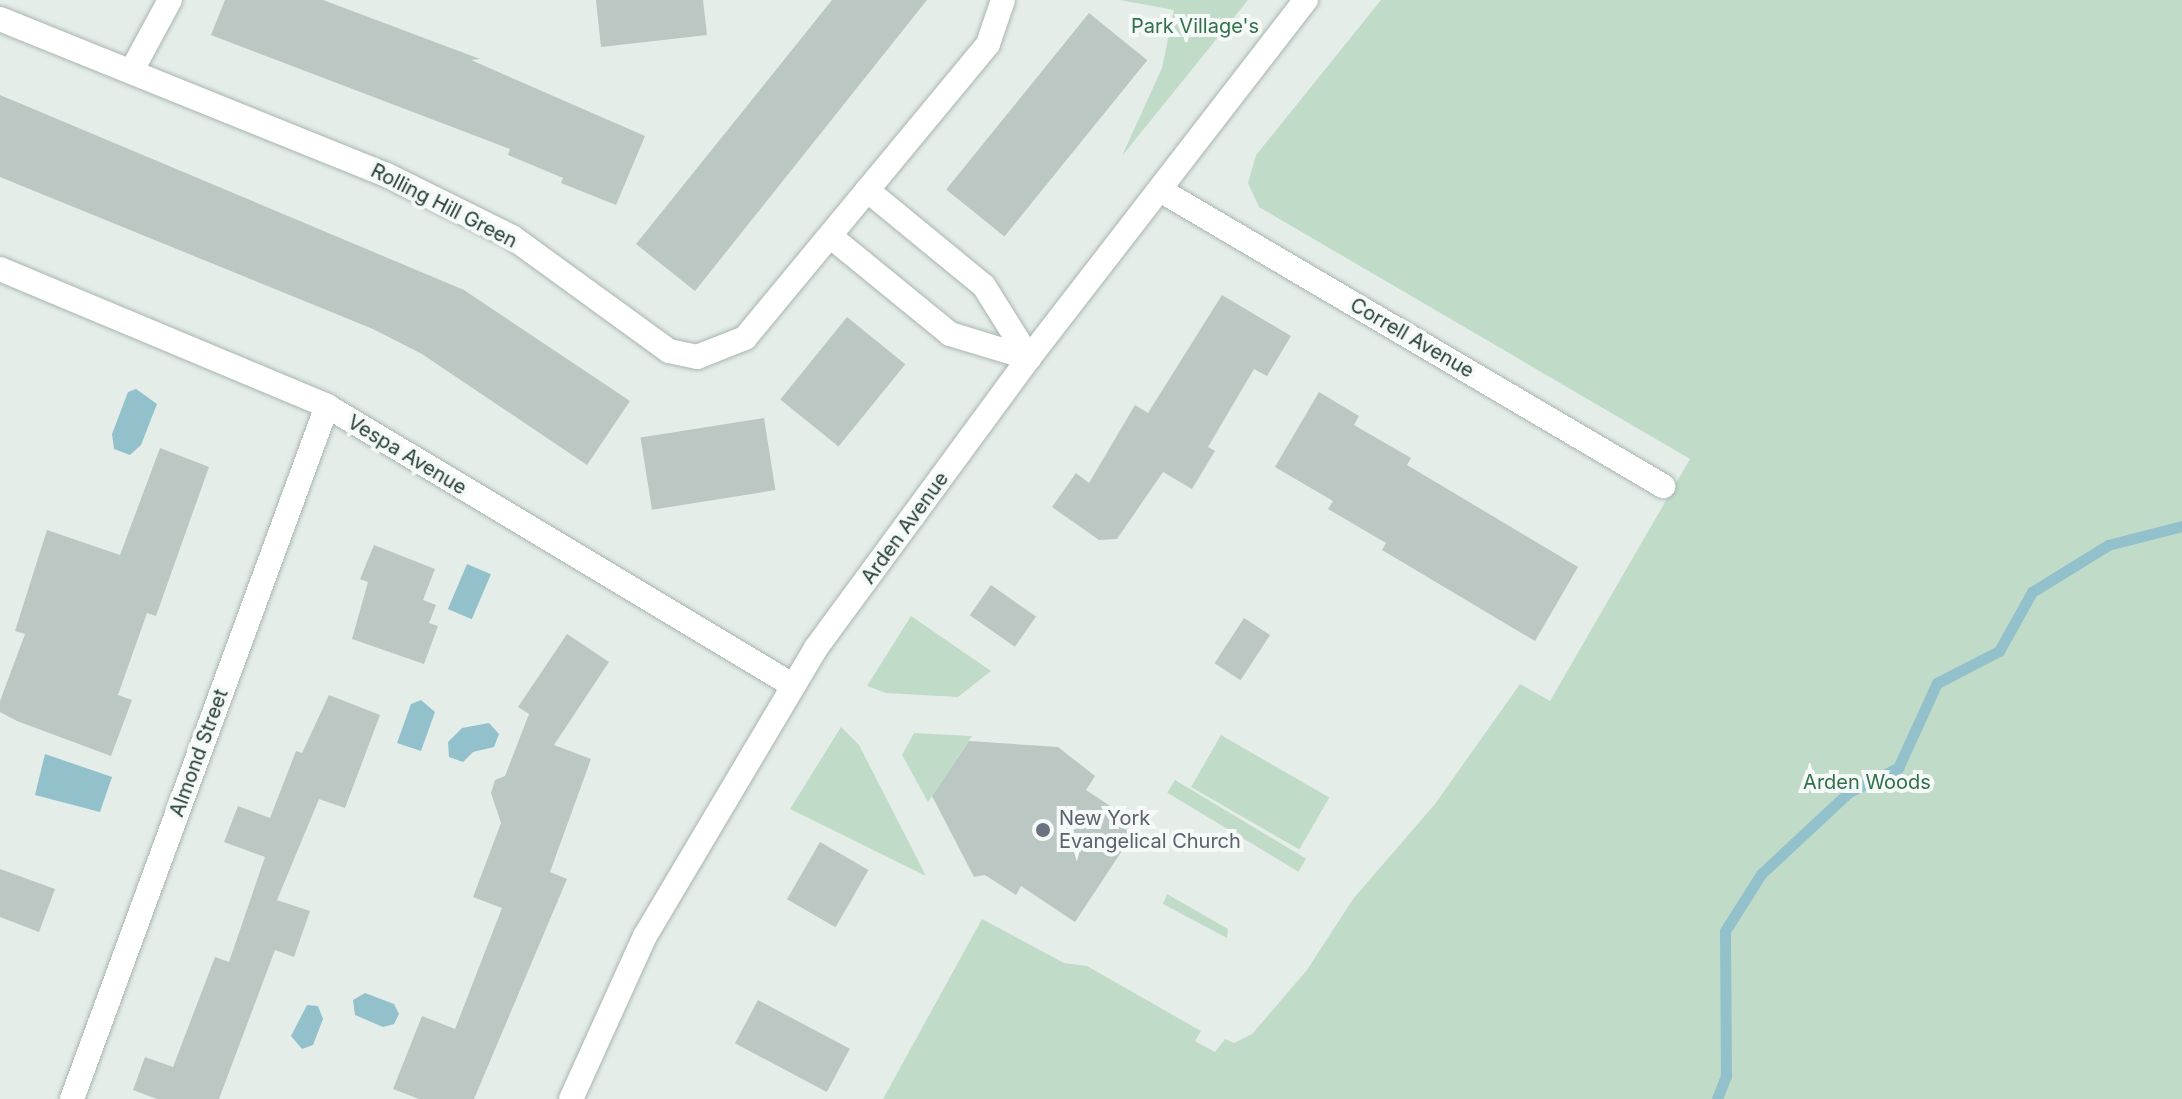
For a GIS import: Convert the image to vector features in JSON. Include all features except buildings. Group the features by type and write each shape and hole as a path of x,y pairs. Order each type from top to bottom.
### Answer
{"street":[{"path":"131,72 170,0"},
{"name":"Rolling Hill Green","path":"0,19 344,156 512,237 669,351 697,357 745,338 988,44 1003,0"},
{"name":"Arden Avenue","path":"571,1099 645,936 792,685 1029,358 1306,0"},
{"path":"867,190 984,286 1029,358"},
{"name":"Correll Avenue","path":"1160,190 1663,486"},
{"path":"830,236 950,334 1029,358"},
{"name":"Vespa Avenue","path":"0,269 327,406 792,685"},
{"name":"Almond Street","path":"72,1099 327,406"}],"green space":[{"name":"Park Village's","path":"1120,0 1248,0 1122,156 1162,68 1174,10"},
{"name":"Arden Woods","path":"1381,0 2182,0 2182,1099 883,1099 982,919 1064,963 1087,966 1201,1031 1195,1041 1215,1052 1225,1039 1234,1043 1252,1034 1307,970 1353,899 1435,804 1520,684 1550,701 1690,459 1259,207 1248,183 1256,155"},
{"path":"911,616 991,671 958,697 886,693 867,686"},
{"path":"841,727 859,745 926,876 790,809"},
{"path":"914,733 972,736 928,802 902,755"},
{"path":"1221,735 1329,798 1299,849 1191,787"},
{"path":"1175,780 1306,859 1298,872 1167,793"},
{"path":"1167,894 1228,929 1227,938 1163,904"}],"water":[{"path":"136,389 157,404 141,445 130,455 114,449 112,434 128,392"},
{"path":"467,564 491,574 472,619 448,609"},
{"path":"421,700 435,712 421,751 397,743 411,704"},
{"path":"489,723 499,734 494,747 473,752 463,762 449,757 448,742 462,728"},
{"path":"45,754 112,777 100,812 35,795"},
{"path":"365,993 394,1004 399,1014 394,1024 383,1027 355,1015 353,1000"},
{"path":"307,1005 318,1006 323,1019 313,1045 302,1049 291,1036"}],"waterway":[{"path":"1717,1099 1726,1076 1725,931 1761,874 1849,792 1898,768 1937,683 1999,651 2032,592 2108,545 2182,526"}],"place":[{"name":"New York Evangelical Church","path":"1043,830"}]}
